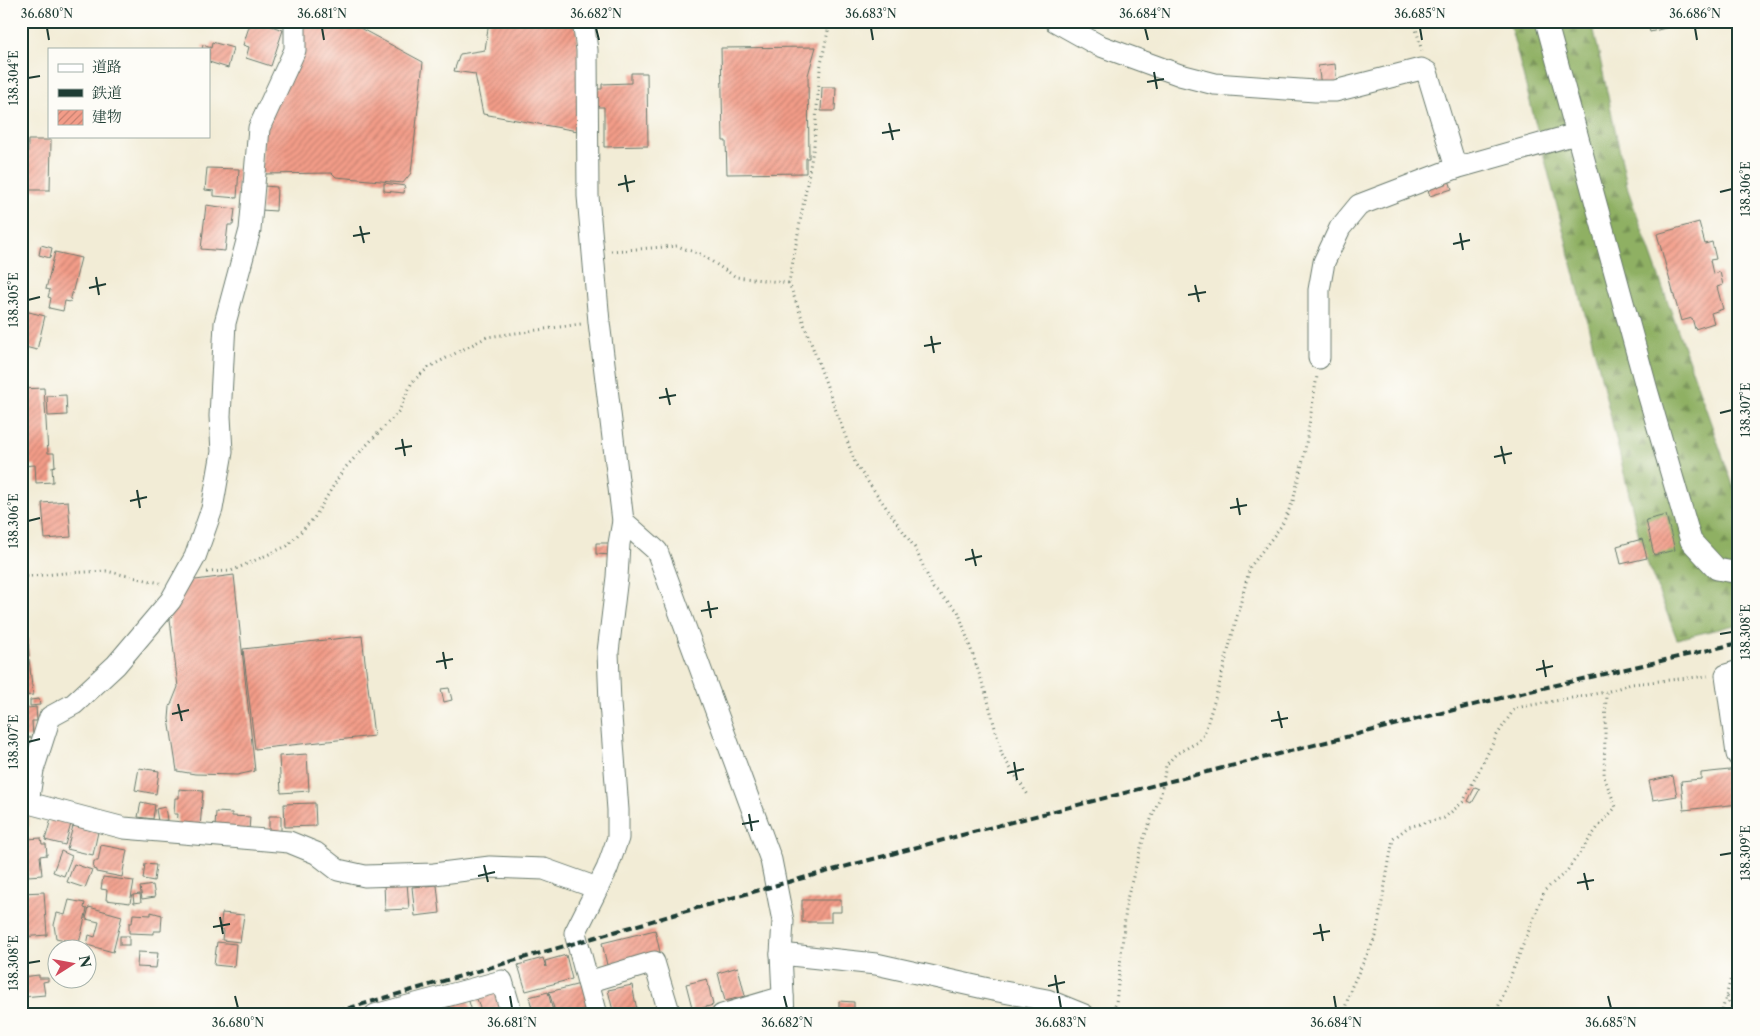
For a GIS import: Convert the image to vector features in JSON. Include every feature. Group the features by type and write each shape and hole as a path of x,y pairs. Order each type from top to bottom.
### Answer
{"street":[{"path":"295,21 295,50 259,128 250,230 225,323 220,416 222,452 212,509 195,557 171,600 116,666 74,704 50,717 24,802 124,828 289,842 316,853 338,870 365,876 434,874 490,867 544,869 597,888"},
{"path":"583,21 587,50 588,196 598,322 623,521 608,652 618,810 618,838 607,869 575,933 597,1015"},
{"path":"1055,21 1098,45 1180,76 1215,84 1335,91 1421,69 1427,72 1456,168"},
{"path":"1546,21 1691,541 1717,569 1739,573"},
{"path":"1319,358 1319,290 1324,262 1340,228 1359,205 1456,168 1576,134"},
{"path":"623,521 657,552 771,860 783,921 781,954 784,1006 722,1015"},
{"path":"1732,673 1736,754 1739,757"},
{"path":"781,954 876,964 1047,1000 1084,1015"},
{"path":"588,982 654,962 670,1015"},
{"path":"375,1015 426,1008 502,981 512,1015"}],"path":[{"path":"830,21 820,69 814,145 789,283 856,465 915,548 933,588 958,611 987,697 1002,755 1028,795"},
{"path":"1414,21 1427,72"},
{"path":"593,253 677,246 700,254 736,277 789,283"},
{"path":"21,578 106,571 182,580 231,571 287,546 314,518 343,470 400,411 412,382 428,367 488,337 598,322"},
{"path":"1111,1015 1116,1003 1127,898 1143,840 1161,794 1166,765 1176,754 1198,742 1204,734 1218,689 1250,567 1282,525 1293,501 1313,408 1319,358"},
{"path":"1343,1015 1351,988 1376,936 1393,839 1408,827 1444,818 1463,802 1497,736 1515,708 1606,692 1631,684 1732,673"},
{"path":"1495,1015 1546,890 1566,871 1616,807 1604,777 1606,692"},
{"path":"1721,1015 1731,978 1739,964"},
{"path":"1726,996 1736,1015"}],"green space":[{"path":"1509,21 1592,21 1628,190 1739,502 1739,624 1677,639 1642,549 1599,368"}],"building":[{"path":"251,21 257,21 283,30 271,66 246,58 249,47 243,45"},
{"path":"302,21 347,21 423,62 411,173 403,183 336,177 332,173 261,174 264,131"},
{"path":"489,21 573,21 577,30 583,132 483,114 475,74 454,71 460,54 485,50"},
{"path":"1647,21 1688,21 1688,22 1650,32"},
{"path":"212,42 233,48 228,68 210,62 210,48 202,48 203,45 211,48"},
{"path":"816,47 808,75 809,158 806,158 806,173 727,174 726,141 723,141 721,48"},
{"path":"1335,64 1337,83 1321,85 1318,66"},
{"path":"631,73 647,73 648,146 604,147 604,107 596,107 596,89 602,89 602,84 631,83"},
{"path":"822,87 836,87 835,111 821,111"},
{"path":"28,140 51,140 50,190 27,190"},
{"path":"207,168 239,169 237,198 214,196 214,191 205,190"},
{"path":"1448,177 1452,189 1430,196 1426,184"},
{"path":"384,183 405,186 404,193 384,191"},
{"path":"264,186 277,187 276,211 261,210"},
{"path":"206,205 235,209 233,225 228,225 225,251 201,249"},
{"path":"1699,222 1705,244 1712,242 1716,259 1710,260 1713,274 1720,272 1723,285 1717,287 1723,309 1711,313 1714,323 1695,329 1692,318 1681,321 1657,234"},
{"path":"41,245 52,248 50,258 39,255"},
{"path":"55,252 81,258 70,302 65,301 63,311 49,308 51,298 48,297 50,290 46,289"},
{"path":"21,310 45,316 37,350 21,346"},
{"path":"44,388 48,453 54,453 55,466 52,467 53,482 36,483 35,465 21,466 21,389"},
{"path":"66,395 67,415 48,416 47,396"},
{"path":"68,501 71,537 45,539 42,503"},
{"path":"1666,515 1675,550 1654,555 1646,520"},
{"path":"1642,539 1647,558 1621,564 1617,546"},
{"path":"596,543 611,543 611,555 596,554"},
{"path":"234,575 255,771 237,775 195,774 177,771 169,719 170,707 178,687 169,611 188,581"},
{"path":"21,618 23,618 25,637 28,638 29,656 21,657"},
{"path":"362,636 374,736 255,749 243,649"},
{"path":"21,659 29,659 33,695 21,696"},
{"path":"449,688 452,700 444,702 441,689"},
{"path":"39,699 40,705 30,706 30,700"},
{"path":"36,707 37,721 32,721 33,737 21,738 21,709"},
{"path":"307,754 309,791 281,793 279,756"},
{"path":"139,768 159,771 156,794 135,790"},
{"path":"1739,769 1739,804 1684,810 1681,781 1701,779 1701,773"},
{"path":"1673,776 1677,796 1653,800 1649,781"},
{"path":"1475,787 1480,789 1472,803 1468,801"},
{"path":"179,789 203,791 200,828 177,826 178,814 174,814 175,798 179,798"},
{"path":"141,802 155,805 153,819 138,817"},
{"path":"315,803 316,826 285,827 284,804"},
{"path":"165,807 167,820 158,821 156,809"},
{"path":"28,809 29,826 21,827 21,810"},
{"path":"216,812 232,813 232,816 250,817 249,831 215,827"},
{"path":"269,816 281,816 281,835 269,834"},
{"path":"51,819 71,824 65,845 45,840"},
{"path":"73,826 98,832 93,855 67,849"},
{"path":"41,838 42,844 46,844 47,855 40,856 42,875 28,876 28,870 21,870 21,848 27,847 27,839"},
{"path":"101,845 127,850 122,877 96,872 93,869 94,861 98,861"},
{"path":"61,851 72,856 64,876 53,872"},
{"path":"74,864 92,870 85,888 67,882"},
{"path":"145,864 156,865 154,881 143,879"},
{"path":"103,877 134,881 130,903 106,900 107,890 101,889"},
{"path":"407,882 409,909 385,910 384,883"},
{"path":"153,885 155,897 142,899 140,887"},
{"path":"437,885 440,913 415,916 412,887"},
{"path":"44,892 47,935 21,937 21,893"},
{"path":"140,894 141,902 134,903 133,895"},
{"path":"69,900 85,903 84,908 87,909 80,938 56,938 54,925 57,913 65,915"},
{"path":"802,900 841,900 841,912 831,912 831,922 802,922"},
{"path":"89,907 122,916 113,952 98,948 98,938 88,938 89,935 95,937 99,922 86,919"},
{"path":"151,912 162,915 161,931 154,931 154,934 129,933 129,923 132,923 133,914 151,915"},
{"path":"222,913 244,915 240,942 222,940 223,930 220,929"},
{"path":"655,930 660,952 607,965 602,943"},
{"path":"120,936 129,936 129,945 120,945"},
{"path":"217,942 236,944 234,967 214,965"},
{"path":"138,952 158,953 156,968 137,967"},
{"path":"566,955 572,979 526,991 518,965 543,958 546,967 545,961"},
{"path":"738,967 745,996 725,1001 718,973"},
{"path":"39,975 39,978 48,978 48,981 43,982 45,995 23,997 21,977"},
{"path":"707,979 713,1005 693,1011 686,984"},
{"path":"584,983 591,1008 565,1015 556,1015 549,992"},
{"path":"499,985 506,1010 482,1015 475,992"},
{"path":"632,985 638,1015 614,1015 608,990"},
{"path":"548,992 554,1015 534,1015 529,997"},
{"path":"468,998 473,1015 451,1015 448,1003"},
{"path":"839,1001 854,1002 854,1013 839,1012"}],"railway":[{"path":"325,1015 777,885 973,832 1517,694 1739,643"}]}
